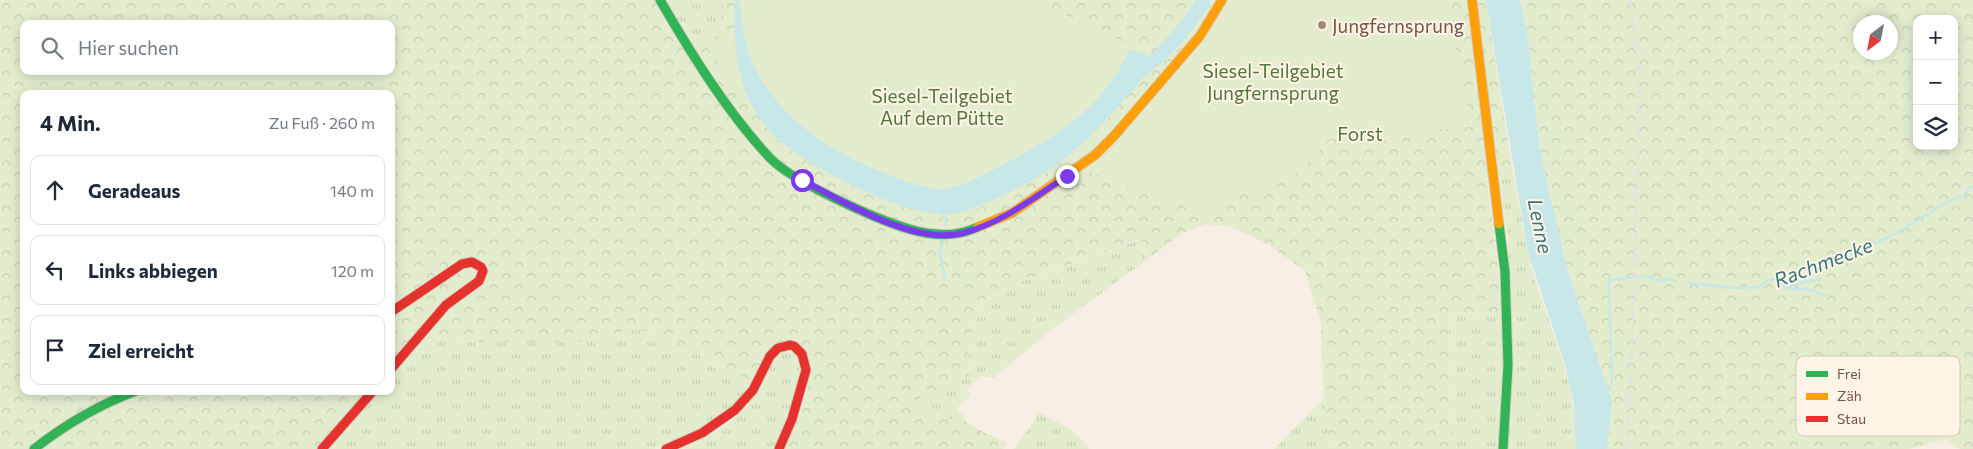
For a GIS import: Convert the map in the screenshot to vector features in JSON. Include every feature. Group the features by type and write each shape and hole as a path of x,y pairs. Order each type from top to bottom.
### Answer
{"main road":[{"path":"660,0 692,56 747,130 781,168 876,218 916,231 944,235 962,234 1012,213 1095,155 1114,136 1200,36 1222,0"},
{"path":"1472,0 1505,272 1508,365 1503,449"},
{"path":"395,309 462,264 472,262 481,267 483,271 479,281 446,305 395,364"},
{"path":"666,449 710,428 733,413 752,390 770,356 778,348 789,345 797,347 803,353 806,370 792,419 779,449"},
{"path":"34,449 73,419 126,395"},
{"path":"322,449 369,395"}],"green space":[{"name":"Forst","path":"0,0 656,0 690,57 718,30 725,0 735,0 735,33 1149,58 739,0 1486,0 1513,173 1487,178 1503,313 1448,312 1454,449 1334,449 1324,398 1321,323 1305,271 1269,245 1231,227 1206,224 1183,233 1148,259 1141,239 1012,285 982,302 968,345 970,375 914,401 918,416 963,419 978,429 1007,443 1003,449 783,449 800,415 808,387 809,361 806,350 794,342 785,342 772,348 758,368 752,383 659,333 633,329 579,342 468,342 428,332 422,326 395,357 395,90 20,90 20,395 362,395 322,441 328,449 0,449"},
{"path":"665,0 725,0 718,30 694,53"},
{"name":"Siesel-Teilgebiet Auf dem Pütte","path":"737,0 1036,0 1159,61 1092,136 1068,157 1029,183 1000,199 957,214 939,214 890,201 862,190 812,164 791,151 777,139 706,46 736,26"},
{"name":"Siesel-Teilgebiet Jungfernsprung","path":"1228,0 1451,0 1454,41 1471,127 1329,139 1297,172 1227,201 1205,214 1084,170 1109,147 1199,46"},
{"path":"1520,0 1973,0 1973,449 1960,449 1946,439 1910,449 1607,449 1609,429 1606,385 1568,272 1540,153 1528,39"},
{"path":"1513,173 1534,277 1559,349 1572,397 1576,449 1507,449 1512,308 1508,240 1499,175"},
{"path":"1142,239 1148,259 1051,330 994,378 981,376 966,389 971,395 957,408 958,412 964,415 963,419 917,416 914,401 970,375 968,345 982,302 1012,285"},
{"path":"1448,312 1503,313 1503,363 1498,449 1454,449"},
{"path":"633,329 659,333 752,383 740,400 721,417 706,427 654,449 329,449 375,395 395,395 395,370 428,332 468,342 579,342"},
{"path":"784,351 795,354 800,363 800,377 791,411 773,449 680,449 717,431 741,413 752,399 774,360"},
{"path":"1324,398 1334,449 1274,449"},
{"path":"1037,411 1073,432 1089,449 1014,449 1035,419"}],"water":[{"path":"735,0 739,0 744,37 751,59 761,79 788,113 821,141 840,152 887,174 928,188 950,189 961,186 1018,157 1065,128 1104,91 1112,81 1130,49 1158,60 1094,132 1054,167 1017,188 978,206 957,213 938,214 915,210 890,202 840,179 797,153 772,134 751,105 744,88 738,64 735,38"},
{"name":"Lenne","path":"1486,0 1520,0 1528,39 1540,153 1568,272 1612,402 1607,449 1576,449 1574,404 1565,365 1528,252"}],"waterway":[{"path":"1142,70 1176,38 1204,0"},
{"name":"Rachmecke","path":"1688,283 1733,288 1758,287 1769,280 1781,279 1794,271 1819,268 1841,255 1855,253 1897,233 1951,200 1964,196 1969,188 1973,187"},
{"path":"944,214 946,225"},
{"path":"944,241 940,252 945,279"},
{"name":"Rachmecke","path":"1607,391 1612,382 1609,280 1647,276 1658,281 1666,279 1676,281"},
{"path":"1785,286 1820,279"},
{"path":"1774,280 1787,288 1811,290 1826,296"}],"railway":[{"path":"1626,449 1632,356 1638,125 1637,50 1630,0"}],"traffic: fast":[{"path":"660,0 698,62 739,122 770,158 782,168 800,180 844,203 891,223 926,233 946,235 965,232 978,227"},
{"path":"1499,224 1505,272 1508,365 1503,449"},
{"path":"34,449 58,431 83,416 126,395"}],"traffic: slow":[{"path":"978,227 1012,213 1095,155 1114,136 1200,36 1222,0"},
{"path":"1472,0 1499,224"}],"traffic: jam":[{"path":"395,309 462,264 472,262 481,267 483,271 479,281 446,305 395,364"},
{"path":"666,449 702,433 735,410 753,390 770,356 778,348 790,345 794,346 802,354 806,370 792,419 779,449"},
{"path":"322,449 369,395"}],"place":[{"name":"Jungfernsprung","path":"1322,25"}],"route":[{"path":"802,180 876,218 924,233 944,235 962,234 1012,213 1067,176"}]}
